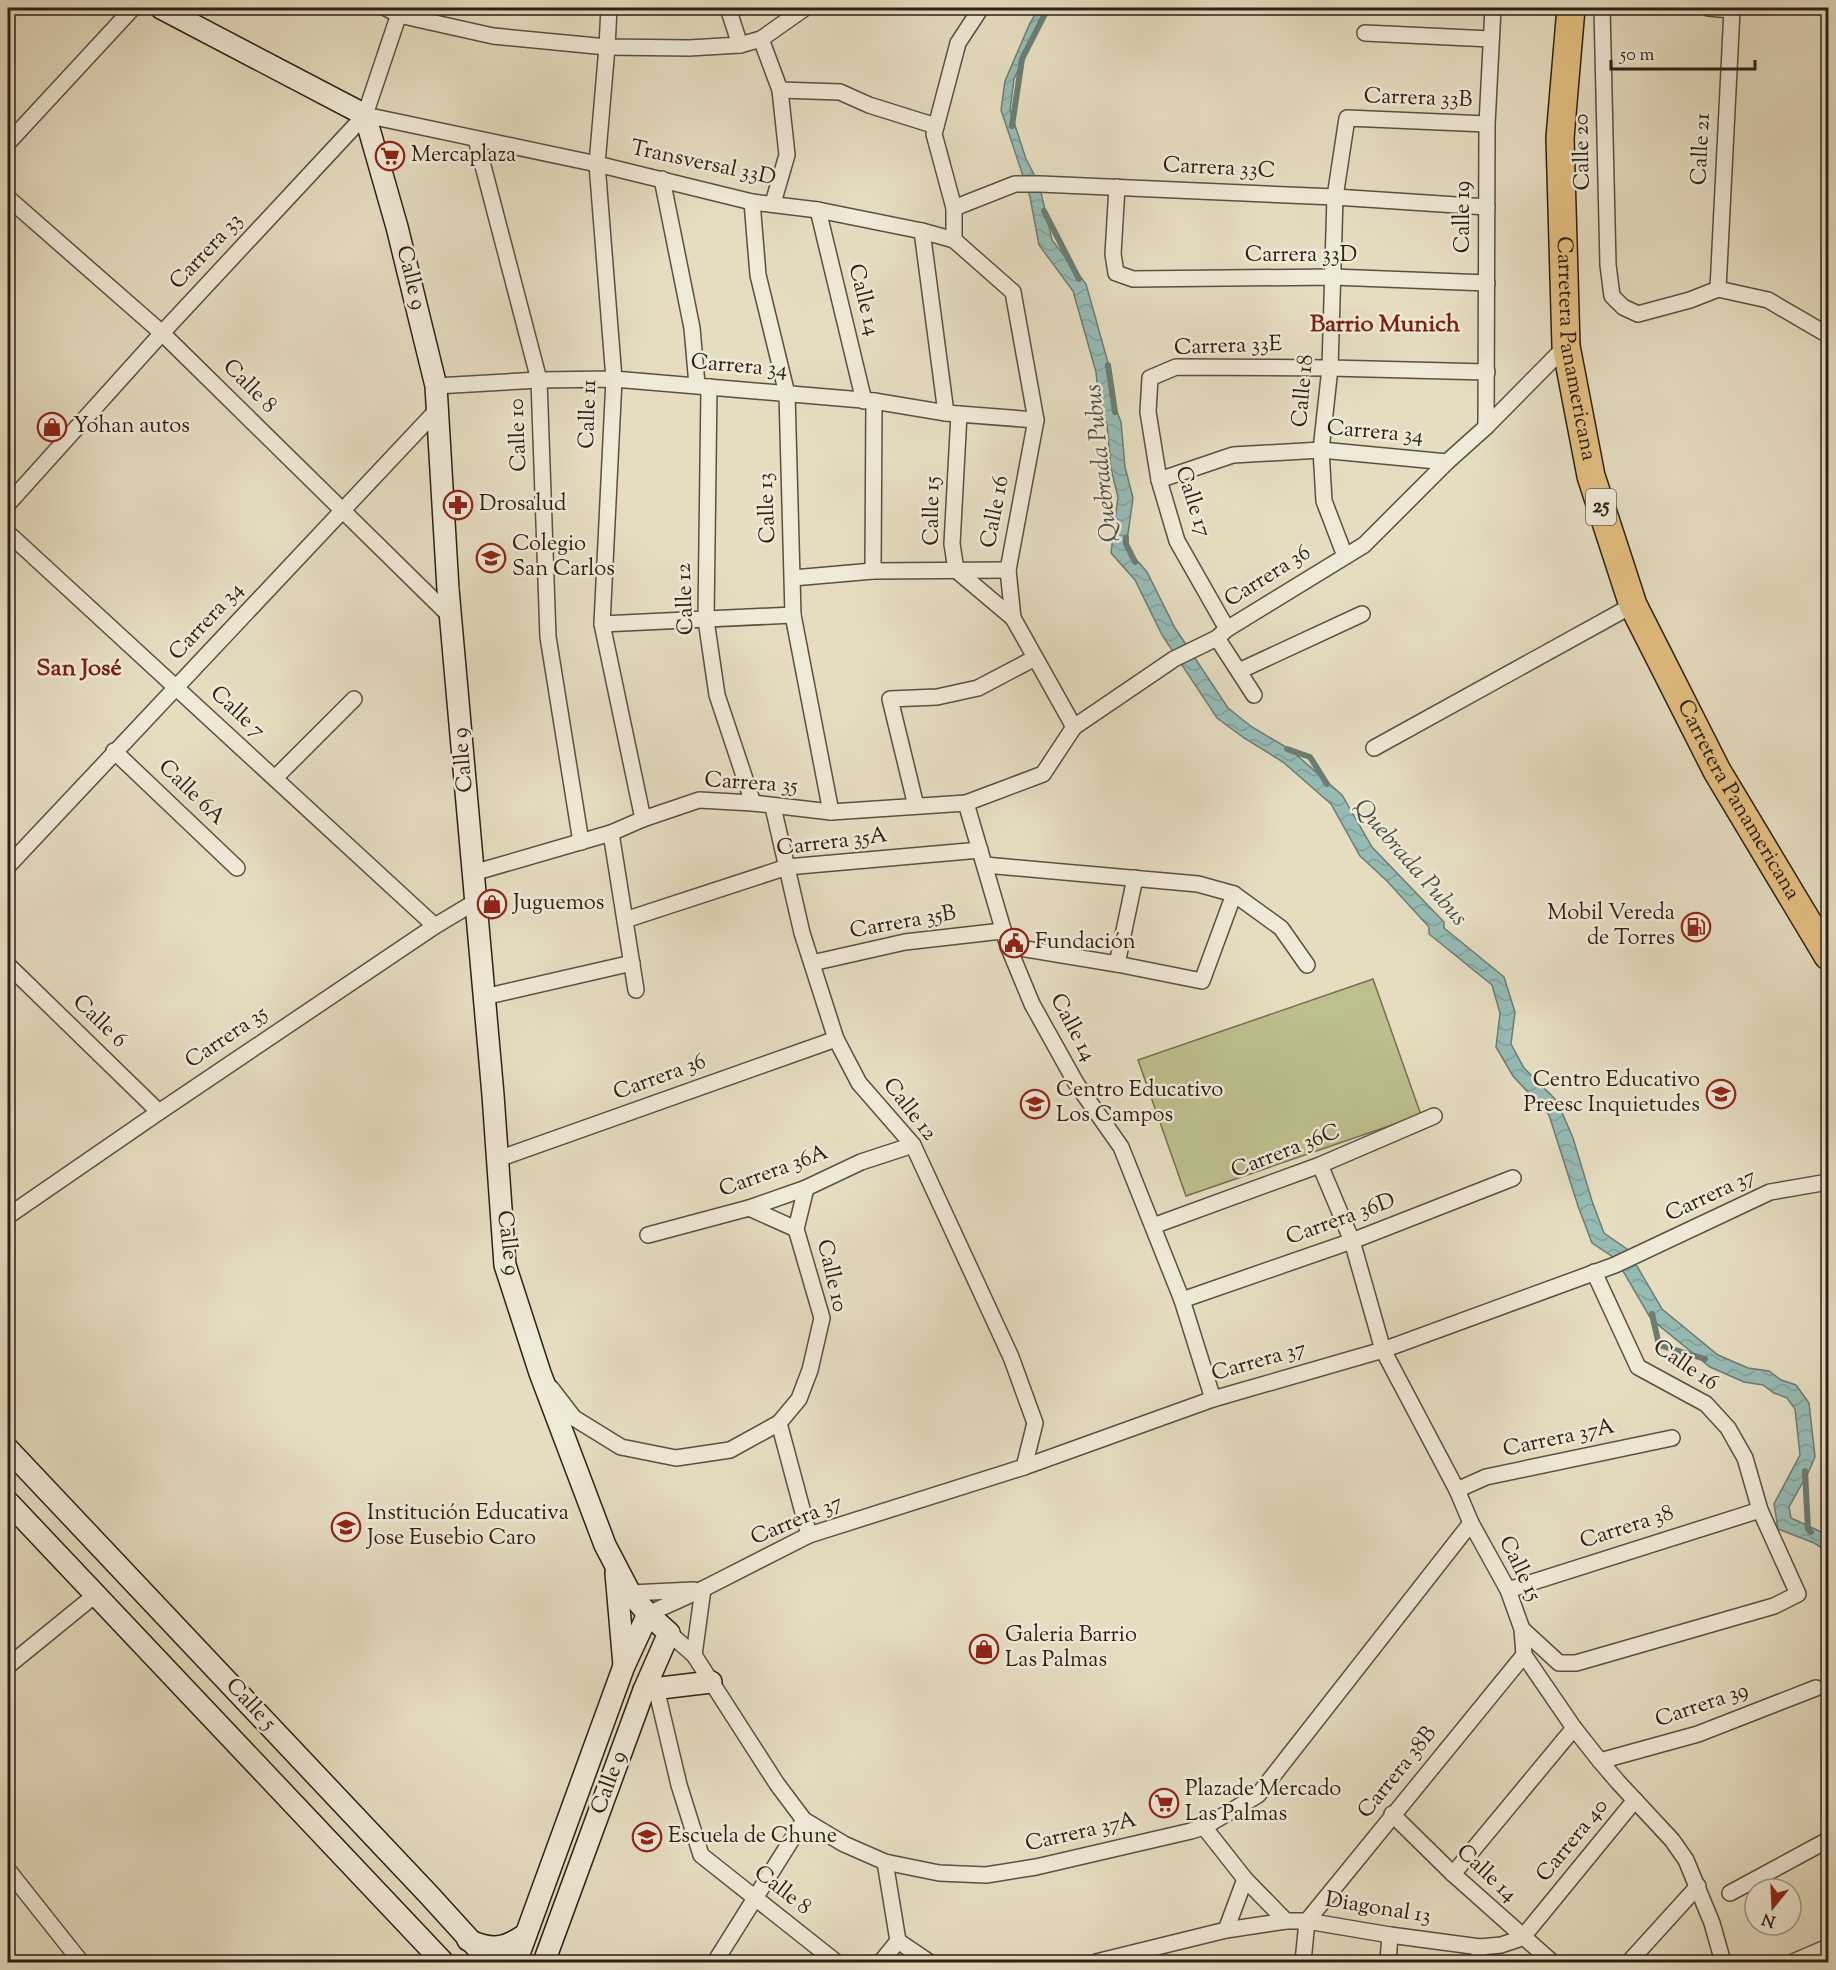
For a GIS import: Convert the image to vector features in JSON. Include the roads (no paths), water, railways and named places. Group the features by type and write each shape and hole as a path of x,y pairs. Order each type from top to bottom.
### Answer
{"highway":[{"name":"Carretera Panamericana","path":"1571,8 1560,138 1566,346 1591,476 1633,605 1717,771 1828,956"}],"street":[{"path":"8,143 133,8"},
{"path":"161,8 365,115"},
{"name":"Calle 11","path":"609,8 597,164 614,379 602,624 643,819"},
{"path":"728,8 740,45"},
{"path":"395,10 494,36 607,47 689,48 740,45 760,39 805,8"},
{"path":"954,240 954,208 934,134 958,43 981,8"},
{"name":"Calle 19","path":"1486,427 1487,124 1493,8"},
{"name":"Calle 20","path":"1602,8 1608,265 1612,296 1623,307 1638,314 1718,290"},
{"name":"Calle 21","path":"1708,8 1732,10 1718,290"},
{"name":"Carrera 33","path":"8,504 162,333 365,115 395,10"},
{"path":"1365,33 1491,39"},
{"path":"760,39 780,90 787,155 773,203"},
{"path":"780,90 840,92 869,105 936,126"},
{"name":"Transversal 33D","path":"365,115 597,164 752,202 818,210 922,231 954,240 1013,292"},
{"name":"Calle 9","path":"365,115 397,227 436,386 439,408 450,616 498,1159 505,1264 540,1373 605,1545 630,1593 669,1634 650,1689 544,1962"},
{"name":"Carrera 33B","path":"1347,118 1487,124"},
{"name":"Calle 18","path":"1345,556 1324,501 1321,450 1330,368 1335,197 1347,118"},
{"name":"Calle 10","path":"476,139 539,380 548,637 580,842"},
{"name":"Calle 12","path":"662,180 703,386 706,620 717,695 753,803"},
{"name":"Carrera 33C","path":"954,208 1015,184 1335,197 1487,207"},
{"name":"Carrera 33D","path":"1117,187 1113,254 1116,273 1133,279 1333,278 1487,283"},
{"name":"Calle 8","path":"8,198 162,333 450,616"},
{"name":"Calle 13","path":"752,202 758,275 787,394 793,615 831,812"},
{"name":"Calle 14","path":"818,210 869,401 873,571"},
{"name":"Calle 15","path":"922,231 952,413 952,544 956,570 1013,618"},
{"path":"1718,290 1768,300 1828,335"},
{"name":"Calle 16","path":"1013,292 1036,420 1008,570 1013,618 1074,727"},
{"name":"Carrera 36","path":"966,803 1043,774 1074,727 1174,659 1222,634 1364,545 1566,346"},
{"name":"Carrera 33E","path":"1150,378 1176,367 1487,372"},
{"name":"Calle 17","path":"1150,378 1148,412 1158,480 1177,541 1239,671 1254,695"},
{"name":"Carrera 34","path":"436,386 539,380 614,379 869,401 952,413 1036,420"},
{"name":"Carrera 34","path":"8,866 439,408"},
{"name":"Carrera 34","path":"1158,480 1233,455 1321,450 1447,462"},
{"name":"Calle 7","path":"8,533 435,926"},
{"path":"793,578 873,571 1008,570"},
{"path":"1374,748 1633,605"},
{"path":"1239,671 1362,614"},
{"path":"602,624 793,615"},
{"path":"916,806 890,699 937,697 978,688 1035,658"},
{"path":"275,778 354,699"},
{"name":"Calle 6A","path":"114,751 237,868"},
{"name":"Carrera 35","path":"473,873 611,833 643,819 699,800 753,803 831,812 966,803"},
{"name":"Calle 14","path":"966,803 1002,931 1032,1004 1076,1083 1121,1147 1182,1300 1213,1399"},
{"name":"Calle 12","path":"773,807 802,933 836,1039 859,1083 913,1145 1011,1357 1035,1423 1024,1467"},
{"path":"611,833 636,990"},
{"name":"Carrera 35A","path":"625,920 787,867 980,850"},
{"path":"985,865 1198,884 1234,894 1281,928 1307,965"},
{"path":"1117,964 1135,878"},
{"path":"1008,946 1202,981 1234,894"},
{"name":"Carrera 35","path":"8,1216 435,926 475,902"},
{"name":"Carrera 35B","path":"812,963 905,942 1002,931"},
{"path":"484,997 632,963"},
{"name":"Calle 6","path":"8,965 159,1112"},
{"name":"Carrera 36","path":"498,1159 836,1039"},
{"name":"Carrera 36C","path":"1154,1226 1320,1164 1434,1116"},
{"name":"Carrera 36A","path":"648,1235 749,1208 806,1188 861,1162 913,1145"},
{"name":"Calle 15","path":"1320,1164 1352,1242 1383,1350 1457,1490 1471,1523 1508,1590 1522,1629 1524,1655"},
{"name":"Carrera 36D","path":"1182,1300 1352,1242 1513,1178"},
{"name":"Carrera 37","path":"648,1614 809,1535 1024,1467 1213,1399 1383,1350 1615,1265 1770,1192 1828,1182"},
{"name":"Calle 10","path":"779,1423 799,1399 810,1370 822,1318 796,1229 806,1188"},
{"name":"Calle 10","path":"749,1208 796,1229"},
{"name":"Calle 16","path":"1522,1629 1559,1663 1576,1663 1774,1606 1798,1594 1760,1510 1745,1458 1728,1428 1706,1404 1638,1367 1594,1272"},
{"path":"540,1373 574,1418 621,1447 676,1458 730,1450 779,1423 809,1535"},
{"name":"Carrera 37A","path":"1457,1490 1486,1478 1672,1438"},
{"name":"Calle 5","path":"8,1449 490,1962"},
{"name":"Calle 5","path":"8,1502 94,1596 443,1962"},
{"name":"Carrera 38","path":"1508,1590 1760,1510"},
{"name":"Carrera 37A","path":"669,1634 694,1655 777,1784 804,1820 844,1844 885,1862 939,1873 986,1875 1036,1867 1204,1827 1258,1795 1471,1523"},
{"path":"615,1567 624,1666"},
{"path":"694,1655 703,1589"},
{"name":"Carrera 37","path":"630,1593 703,1589"},
{"path":"8,1666 94,1596"},
{"name":"Calle 9","path":"516,1962 624,1666 648,1614"},
{"path":"1524,1655 1574,1728 1600,1761 1672,1840 1686,1860 1712,1923 1723,1962"},
{"name":"Carrera 38B","path":"1307,1921 1524,1655"},
{"path":"650,1689 711,1682"},
{"name":"Carrera 39","path":"1600,1761 1698,1734 1816,1688"},
{"name":"Calle 8","path":"650,1689 701,1855 836,1962"},
{"path":"1453,1874 1574,1728"},
{"name":"Carrera 40","path":"1522,1938 1635,1800"},
{"name":"Calle 14","path":"1392,1815 1522,1938 1552,1962"},
{"path":"715,1962 804,1820"},
{"path":"1204,1827 1245,1879 1286,1921"},
{"path":"1730,1893 1828,1840"},
{"path":"885,1862 898,1941 929,1962"},
{"path":"8,1870 81,1962"},
{"path":"1096,1962 1226,1930 1245,1879"},
{"path":"1629,1962 1698,1886"},
{"path":"403,1918 411,1923 419,1924 428,1920 433,1913 434,1904 430,1896"},
{"name":"Diagonal 13","path":"1226,1930 1286,1921 1307,1921 1480,1947 1501,1945 1522,1938"},
{"path":"1303,1962 1307,1921"},
{"path":"467,1940 482,1946 498,1947 513,1943 525,1934"},
{"path":"1388,1962 1390,1935"},
{"path":"882,1962 898,1941"},
{"path":"1478,1962 1480,1947"},
{"path":"1793,1962 1828,1947"}],"water":[{"path":"1039,8 1047,8 1014,79 1010,110 1026,159 1039,184 1052,240 1086,284 1110,370 1113,402 1121,422 1125,467 1133,498 1126,548 1147,572 1175,628 1228,708 1252,727 1291,750 1342,795 1372,847 1444,922 1444,928 1504,977 1515,1012 1511,1044 1524,1068 1557,1101 1573,1138 1604,1233 1627,1249 1662,1309 1718,1355 1748,1368 1769,1371 1781,1380 1796,1385 1809,1403 1815,1457 1789,1507 1791,1518 1828,1535 1828,1552 1814,1543 1778,1529 1774,1504 1800,1455 1795,1409 1787,1398 1763,1385 1744,1382 1710,1367 1651,1319 1616,1259 1592,1243 1549,1115 1513,1076 1496,1047 1500,1013 1492,985 1429,934 1429,927 1386,880 1360,856 1331,804 1283,762 1217,718 1162,635 1135,580 1111,553 1118,497 1111,469 1107,425 1099,405 1096,372 1073,291 1039,245 1030,197 1001,110 1005,81 1030,23"}],"waterway":[{"name":"Quebrada Pubus","path":"1012,126 1022,59 1048,8"},
{"name":"Quebrada Pubus","path":"1044,211 1079,279"},
{"name":"Quebrada Pubus","path":"1108,365 1115,412"},
{"name":"Quebrada Pubus","path":"1126,538 1126,544 1135,562"},
{"name":"Quebrada Pubus","path":"1287,749 1310,757 1327,784"},
{"name":"Quebrada Pubus","path":"1652,1314 1659,1345 1705,1359"},
{"name":"Quebrada Pubus","path":"1805,1471 1808,1529 1811,1532"}],"place":[{"name":"Mercaplaza","path":"390,156"},
{"name":"Yohan autos","path":"52,427"},
{"name":"Drosalud","path":"458,505"},
{"name":"Colegio San Carlos","path":"491,558"},
{"name":"Juguemos","path":"492,904"},
{"name":"Mobil Vereda de Torres","path":"1696,927"},
{"name":"Fundación","path":"1014,943"},
{"name":"Centro Educativo Preesc Inquietudes","path":"1721,1094"},
{"name":"Centro Educativo Los Campos","path":"1035,1104"},
{"name":"Institución Educativa Jose Eusebio Caro","path":"346,1527"},
{"name":"Galeria Barrio Las Palmas","path":"984,1649"},
{"name":"Plazade Mercado Las Palmas","path":"1164,1803"},
{"name":"Escuela de Chune","path":"647,1837"}],"district":[{"name":"Barrio Munich","path":"1385,325"},
{"name":"San José","path":"79,669"}]}
